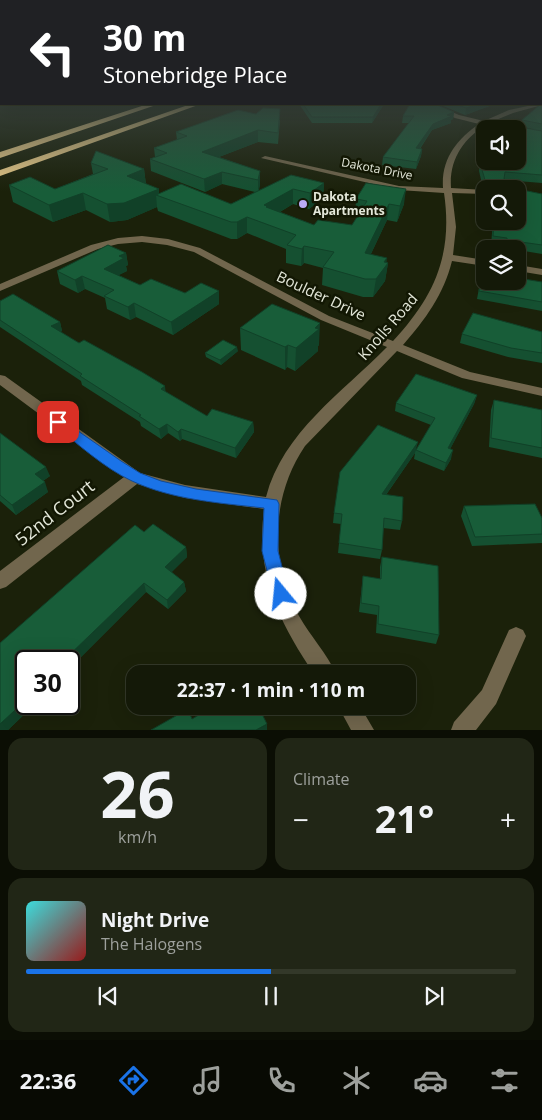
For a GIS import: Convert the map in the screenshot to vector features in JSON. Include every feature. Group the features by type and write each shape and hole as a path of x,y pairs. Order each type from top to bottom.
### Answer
{"highway":[{"path":"0,156 98,123"},
{"path":"0,174 143,123"}],"street":[{"name":"Knolls Road","path":"320,665 290,619 274,572 270,551 273,494 286,462 299,442 395,346 425,310 437,291 449,257 450,205 447,191 447,172 454,153 476,129"},
{"name":"Dakota Drive","path":"265,158 399,188 476,192"},
{"name":"Boulder Drive","path":"0,288 85,248 112,242 147,239 178,243 197,250 325,318 467,375 542,392"},
{"path":"449,257 476,262"},
{"path":"526,269 542,272"},
{"path":"0,379 135,477 159,486 196,494 272,504"},
{"name":"52nd Court","path":"0,581 135,477"},
{"path":"462,730 489,697 516,636"},
{"path":"354,715 363,730"}],"building":[{"path":"201,123 279,123 278,133 258,130 202,152 260,171 258,180 222,172 204,179 150,159 167,153 154,148 187,136 176,132"},
{"path":"409,123 435,123 416,148 422,149 417,162 383,157"},
{"path":"526,128 542,131 542,175 505,172 504,180 485,180 482,170 526,170"},
{"path":"96,151 144,169 127,176 159,189 124,203 107,204 83,193 49,205 9,185 30,177 55,189 108,169 91,163"},
{"path":"291,175 324,183 310,193 293,189 264,205 314,225 318,220 352,225 367,201 356,199 366,183 406,189 400,206 389,204 365,253 387,258 384,262 388,263 376,279 365,279 323,267 334,252 304,246 302,249 287,245 296,235 247,217 237,222 231,222 156,195 181,184 231,204"},
{"path":"526,191 542,194 542,245 526,243 526,240 507,240 507,238 493,236 493,230 526,230"},
{"path":"108,245 126,253 119,256 124,258 104,269 140,285 151,279 185,293 201,283 219,291 171,322 134,303 128,307 104,296 114,290 82,276 75,280 57,271"},
{"path":"526,279 542,282 542,302 479,291 526,290"},
{"path":"13,294 60,322 51,326 79,343 84,340 142,372 165,386 161,389 207,416 212,409 253,422 235,448 181,429 178,432 167,424 159,429 139,416 141,415 80,376 82,374 0,320 0,301"},
{"path":"272,304 320,323 315,328 319,329 296,348 288,345 285,347 240,328"},
{"path":"473,313 542,332 542,353 511,348 462,334"},
{"path":"223,340 237,347 220,360 205,353"},
{"path":"416,374 477,395 448,448 453,450 446,463 416,450 435,418 396,403"},
{"path":"494,400 542,410 542,448 491,438"},
{"path":"378,425 418,442 382,494 403,497 402,521 384,518 382,550 339,543 342,514 334,513 340,472"},
{"path":"0,433 46,467 35,474 45,482 12,505 0,495"},
{"path":"535,504 542,518 542,534 475,537 464,506"},
{"path":"153,524 186,547 165,567 184,582 167,600 144,583 74,650 15,650 15,710 0,724 0,643 135,525 144,532"},
{"path":"382,557 438,566 439,635 378,624 379,606 361,603 363,576 381,579"},
{"path":"177,715 190,715 192,719 199,715 262,715 267,724 256,730 151,730"}],"place":[{"name":"Dakota Apartments","path":"303,204"}],"route":[{"path":"58,422 135,477 159,486 196,494 272,504 270,511 270,551 281,594"}]}
